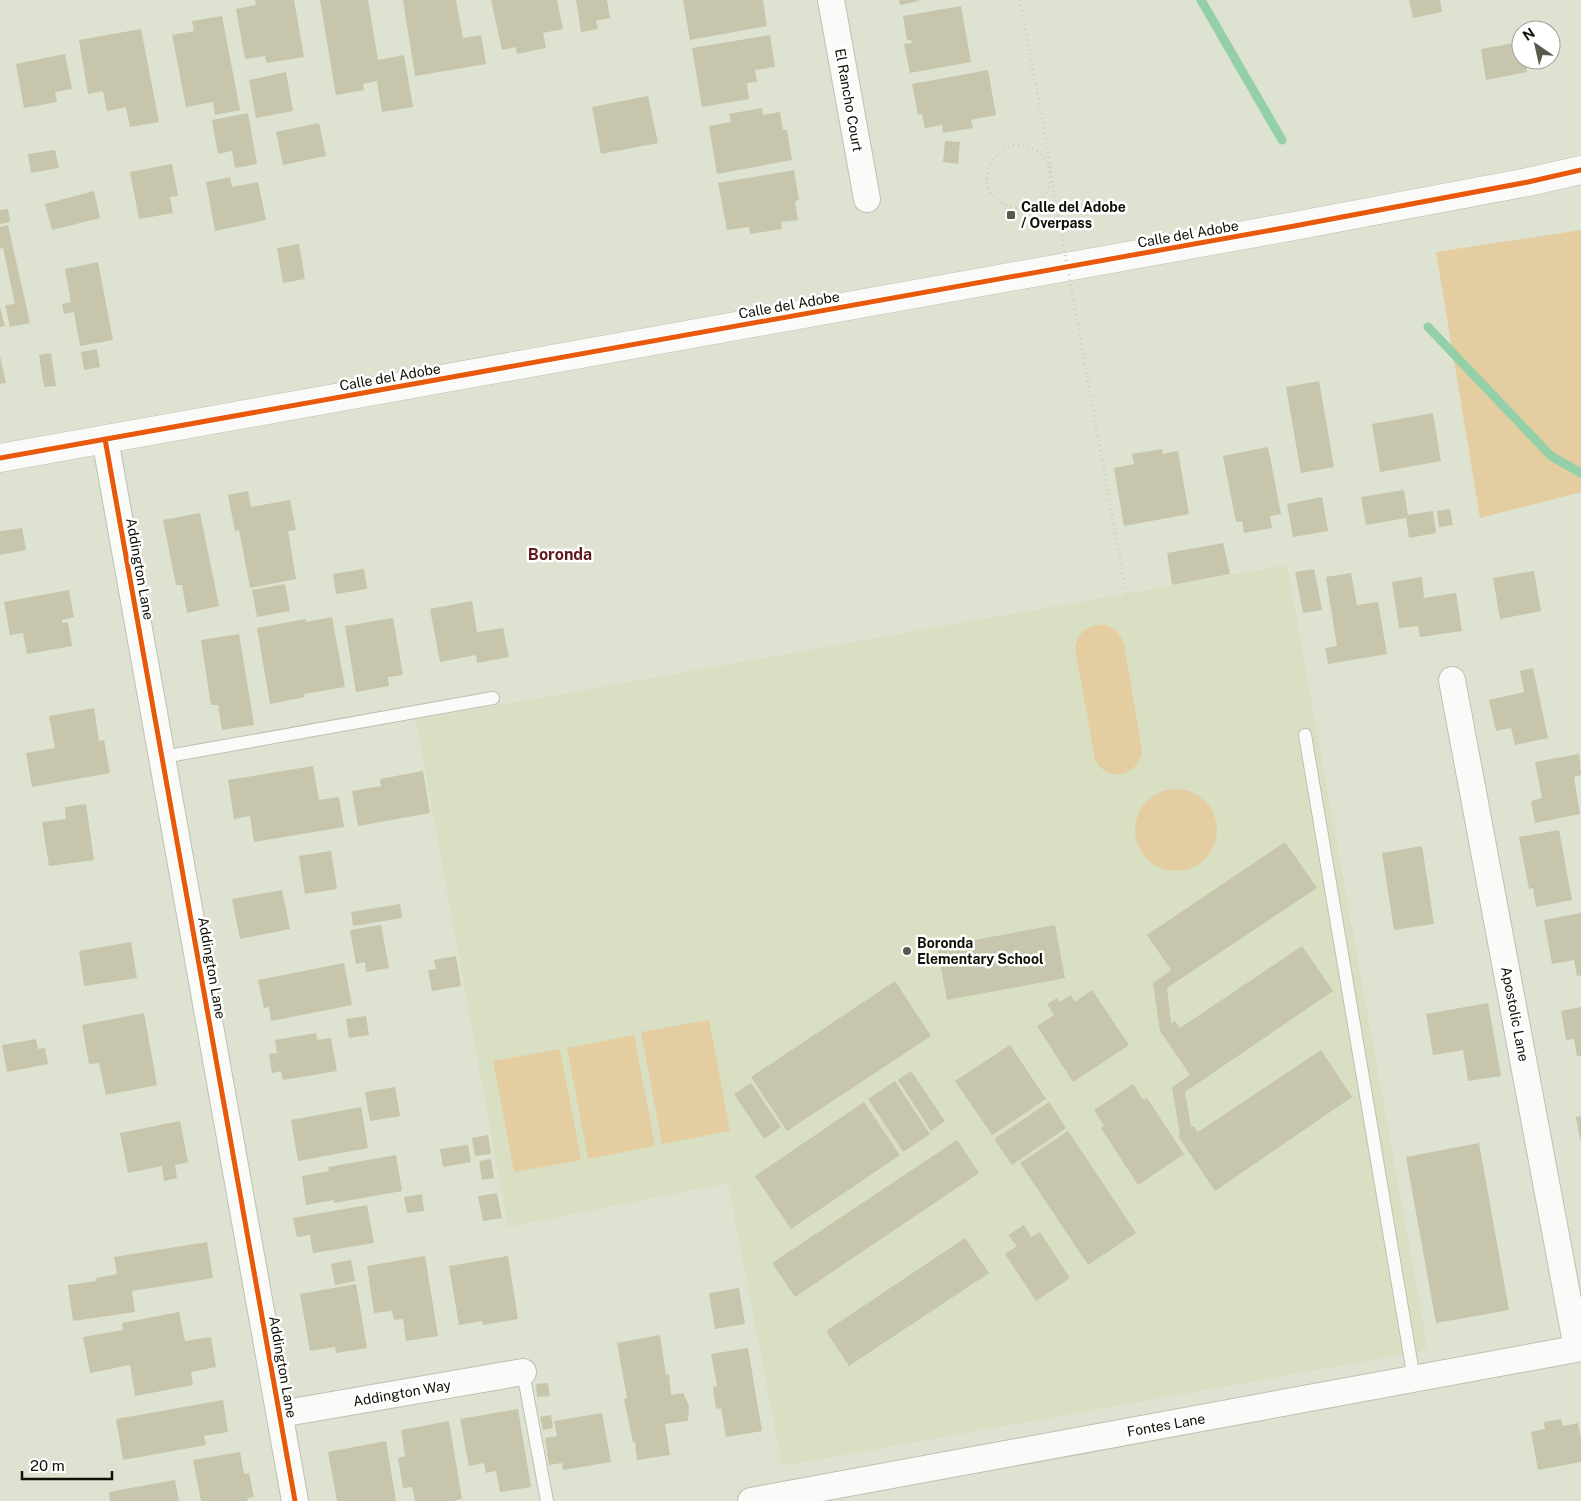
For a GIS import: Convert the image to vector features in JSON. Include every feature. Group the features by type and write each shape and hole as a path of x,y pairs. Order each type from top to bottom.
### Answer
{"street":[{"name":"El Rancho Court","path":"831,0 867,199"},
{"name":"Calle del Adobe","path":"0,458 1289,227 1528,182 1581,170"},
{"name":"Addington Lane","path":"105,439 295,1501"},
{"name":"Apostolic Lane","path":"1452,680 1579,1348"},
{"name":"Fontes Lane","path":"751,1501 1579,1348"},
{"name":"Addington Way","path":"280,1414 523,1372"}],"lane":[{"path":"163,756 493,698"},
{"path":"1305,734 1414,1379"},
{"path":"523,1372 547,1501"}],"path":[{"path":"1020,0 1050,161 1051,176 1044,196 1026,208 1006,206 998,201 991,193 988,184 987,174 990,164 996,155 1004,149 1014,146 1035,149 1049,165 1051,176 1087,376 1128,603"}],"shaded area":[{"path":"1581,230 1581,492 1480,518 1436,252"},
{"name":"Boronda Elementary School","path":"1287,565 1428,1350 782,1466 728,1183 508,1227 416,720"},
{"path":"1096,625 1105,625 1113,629 1120,635 1124,644 1142,751 1135,767 1121,774 1106,772 1095,759 1075,648 1081,633"},
{"path":"1168,789 1184,789 1199,796 1210,807 1217,822 1214,846 1205,859 1184,871 1168,871 1153,864 1142,853 1135,838 1135,822 1142,807 1153,796"},
{"path":"709,1020 730,1131 662,1144 641,1032"},
{"path":"634,1035 655,1146 588,1159 567,1048"},
{"path":"560,1049 581,1160 514,1172 493,1061"}],"building":[{"path":"255,0 294,0 304,57 267,63 265,56 245,59 236,9 256,5"},
{"path":"320,0 368,0 378,60 404,55 413,107 382,112 377,81 363,84 364,90 336,95"},
{"path":"403,0 456,0 463,38 481,35 486,64 415,76"},
{"path":"491,0 557,0 563,29 543,33 546,48 517,54 516,47 502,50"},
{"path":"576,0 607,0 610,18 596,21 598,29 581,32"},
{"path":"683,0 763,0 767,26 690,40"},
{"path":"899,0 919,0 919,1 900,5"},
{"path":"1409,0 1440,0 1442,12 1413,18"},
{"path":"961,6 971,62 910,73 904,44 912,43 911,40 907,40 903,16"},
{"path":"222,16 240,110 215,115 213,102 186,107 172,35 194,31 192,21"},
{"path":"141,29 159,122 130,127 126,107 107,111 103,91 88,94 79,40"},
{"path":"770,35 775,67 755,70 757,82 747,83 749,99 702,107 692,48"},
{"path":"1511,44 1511,70 1527,70 1527,72 1486,80 1481,49"},
{"path":"65,54 72,89 55,92 57,102 24,108 16,64"},
{"path":"988,70 996,115 971,120 973,128 943,133 942,125 925,128 922,114 918,115 912,84"},
{"path":"286,72 293,111 256,118 249,80"},
{"path":"648,96 658,143 601,154 592,107"},
{"path":"762,108 763,115 780,112 783,130 787,130 792,160 717,174 709,126 731,122 729,114"},
{"path":"248,113 257,164 235,168 232,151 218,154 212,120"},
{"path":"319,123 326,156 283,165 276,132"},
{"path":"945,141 960,142 958,164 943,162"},
{"path":"55,150 59,168 31,173 28,154"},
{"path":"172,164 178,196 170,197 173,213 139,219 130,172"},
{"path":"794,170 799,200 795,201 798,220 781,222 782,229 750,234 749,227 727,230 718,183"},
{"path":"230,177 232,187 258,182 266,220 215,231 206,182"},
{"path":"94,191 100,218 52,230 45,204"},
{"path":"8,209 10,222 0,224 0,210"},
{"path":"8,225 30,323 10,327 5,305 15,304 3,248 0,249 0,227"},
{"path":"299,244 305,279 283,283 277,248"},
{"path":"98,262 113,340 80,346 74,312 64,314 62,304 71,302 65,269"},
{"path":"0,307 5,326 0,327"},
{"path":"97,349 100,367 84,370 81,352"},
{"path":"51,353 56,386 44,387 39,355"},
{"path":"0,356 6,383 0,384"},
{"path":"1319,381 1334,467 1301,473 1286,387"},
{"path":"1433,413 1441,461 1380,472 1372,424"},
{"path":"1268,447 1281,514 1270,516 1272,528 1244,533 1242,521 1236,522 1223,456"},
{"path":"1162,449 1163,454 1178,451 1189,514 1124,526 1114,468 1134,464 1132,454"},
{"path":"1404,490 1408,515 1433,511 1436,533 1409,538 1406,518 1366,525 1361,497"},
{"path":"248,491 251,507 290,500 296,530 288,531 296,579 250,588 239,530 235,531 228,495"},
{"path":"1322,497 1328,531 1293,537 1287,504"},
{"path":"1450,509 1453,525 1439,527 1437,511"},
{"path":"200,513 219,606 187,613 182,585 176,585 163,520"},
{"path":"22,528 26,550 0,555 0,531"},
{"path":"1223,543 1230,574 1172,585 1167,553"},
{"path":"364,569 367,589 336,594 333,574"},
{"path":"1314,569 1322,610 1303,613 1295,572"},
{"path":"1534,571 1541,611 1500,619 1493,578"},
{"path":"1351,573 1357,605 1378,602 1387,654 1328,664 1325,648 1337,646 1326,577"},
{"path":"1422,577 1424,598 1456,593 1462,631 1420,637 1418,626 1399,628 1392,582"},
{"path":"285,584 290,611 257,617 252,590"},
{"path":"69,590 74,617 62,620 62,623 68,622 72,646 27,654 23,633 10,635 4,602"},
{"path":"472,601 477,632 503,628 509,657 477,663 476,655 440,662 430,609"},
{"path":"332,617 345,687 304,694 305,697 270,704 257,628 306,619 306,622"},
{"path":"393,618 403,675 388,677 389,686 356,692 345,626"},
{"path":"239,634 254,725 222,730 218,705 211,705 201,640"},
{"path":"1533,668 1548,738 1515,745 1511,728 1496,731 1489,700 1524,692 1520,671"},
{"path":"94,708 99,741 104,740 110,773 32,787 26,753 55,748 49,716"},
{"path":"1579,754 1581,775 1574,777 1580,814 1535,823 1531,801 1542,798 1535,762"},
{"path":"313,766 319,800 339,797 344,827 254,842 250,816 234,819 228,780"},
{"path":"423,771 430,813 358,826 352,791 381,786 380,779"},
{"path":"86,804 94,860 49,866 42,822 66,819 65,807"},
{"path":"1559,830 1572,900 1536,907 1533,888 1529,889 1519,837"},
{"path":"1285,842 1317,888 1167,988 1171,1023 1175,1021 1180,1028 1302,946 1333,991 1185,1092 1191,1127 1194,1126 1198,1132 1321,1050 1352,1097 1215,1191 1178,1136 1180,1135 1172,1087 1190,1075 1160,1031 1153,983 1171,970 1147,935"},
{"path":"1422,846 1434,924 1394,930 1382,853"},
{"path":"331,851 337,889 305,894 299,856"},
{"path":"282,890 290,929 240,939 232,899"},
{"path":"400,904 402,918 353,926 351,912"},
{"path":"1581,913 1581,975 1577,976 1574,960 1552,964 1544,920"},
{"path":"381,925 389,968 366,972 365,962 356,964 350,930"},
{"path":"1055,925 1065,978 947,1000 937,947"},
{"path":"131,942 137,978 84,986 79,951"},
{"path":"456,956 461,986 432,991 428,970 436,969 434,960"},
{"path":"344,963 352,1005 271,1021 269,1007 264,1008 258,980"},
{"path":"895,981 931,1036 787,1131 751,1077"},
{"path":"1092,990 1129,1045 1073,1082 1037,1026 1054,1015 1047,1004 1057,998 1060,1002 1071,995 1075,1002"},
{"path":"1488,1003 1501,1076 1468,1081 1463,1050 1433,1055 1426,1014"},
{"path":"1581,1007 1581,1056 1577,1056 1574,1039 1566,1040 1561,1011"},
{"path":"144,1013 157,1085 106,1095 99,1063 89,1064 82,1025"},
{"path":"366,1016 369,1035 349,1038 346,1019"},
{"path":"316,1033 317,1040 331,1038 337,1071 283,1080 281,1071 272,1073 269,1054 277,1053 275,1040"},
{"path":"36,1039 38,1049 45,1048 48,1064 7,1072 2,1045"},
{"path":"1010,1045 1046,1099 992,1135 955,1081"},
{"path":"911,1071 945,1121 931,1131 898,1080"},
{"path":"895,1081 930,1134 903,1152 868,1099"},
{"path":"751,1083 781,1127 764,1139 734,1094"},
{"path":"1133,1084 1143,1100 1147,1098 1184,1154 1138,1185 1101,1128 1104,1126 1094,1110"},
{"path":"395,1087 400,1116 370,1121 365,1092"},
{"path":"864,1102 900,1155 791,1229 755,1176"},
{"path":"1049,1102 1066,1128 1012,1165 994,1139"},
{"path":"361,1107 368,1148 298,1161 291,1120"},
{"path":"1581,1116 1581,1140 1580,1140 1576,1117"},
{"path":"180,1121 188,1162 175,1165 177,1178 164,1181 162,1166 128,1173 120,1133"},
{"path":"1068,1131 1136,1233 1088,1265 1020,1163"},
{"path":"488,1135 491,1154 475,1156 472,1138"},
{"path":"957,1140 979,1173 795,1297 772,1263"},
{"path":"1479,1143 1509,1310 1436,1323 1406,1157"},
{"path":"468,1145 471,1162 443,1167 440,1149"},
{"path":"396,1155 402,1191 334,1203 334,1200 306,1205 302,1176 329,1171 328,1167"},
{"path":"491,1159 494,1178 482,1180 479,1161"},
{"path":"497,1193 502,1218 483,1221 478,1196"},
{"path":"422,1194 424,1211 407,1213 404,1197"},
{"path":"367,1205 374,1243 313,1253 310,1235 297,1237 293,1218"},
{"path":"1024,1225 1031,1237 1040,1232 1070,1278 1036,1301 1005,1254 1017,1246 1008,1235"},
{"path":"965,1238 989,1273 849,1366 826,1331"},
{"path":"207,1242 213,1278 132,1291 135,1312 73,1321 68,1285 97,1281 96,1278 117,1274 114,1257"},
{"path":"425,1256 438,1336 406,1341 403,1319 394,1320 392,1311 374,1313 367,1266"},
{"path":"508,1256 518,1319 483,1325 482,1321 459,1325 449,1266"},
{"path":"351,1260 355,1281 335,1285 331,1264"},
{"path":"356,1284 367,1348 336,1353 335,1347 310,1351 300,1294"},
{"path":"739,1288 745,1324 715,1329 709,1293"},
{"path":"179,1312 185,1341 211,1337 216,1367 191,1372 193,1385 135,1396 130,1365 90,1373 83,1337 123,1330 122,1323"},
{"path":"660,1335 666,1375 669,1374 671,1395 683,1393 689,1406 688,1421 665,1424 670,1455 637,1460 635,1442 633,1442 624,1399 627,1398 617,1343"},
{"path":"748,1348 762,1431 726,1437 721,1408 716,1409 713,1387 717,1386 711,1354"},
{"path":"548,1383 550,1396 537,1397 536,1384"},
{"path":"223,1400 228,1432 204,1436 206,1445 123,1460 116,1419"},
{"path":"518,1409 531,1487 500,1492 496,1471 486,1473 484,1463 469,1466 460,1419"},
{"path":"602,1413 611,1462 563,1470 562,1463 549,1465 545,1438 557,1436 554,1421"},
{"path":"551,1415 553,1428 543,1430 540,1417"},
{"path":"1561,1419 1563,1426 1578,1423 1581,1438 1581,1462 1538,1470 1531,1432 1545,1429 1544,1422"},
{"path":"449,1421 462,1499 453,1501 415,1501 412,1487 403,1488 398,1458 405,1456 401,1430"},
{"path":"386,1441 396,1501 337,1501 328,1452"},
{"path":"240,1452 244,1474 249,1473 254,1497 247,1498 248,1501 201,1501 193,1460"},
{"path":"175,1480 179,1501 110,1501 109,1492"}],"waterway":[{"path":"1201,0 1282,140"},
{"path":"1428,327 1551,456 1581,473"}],"cycle path":[{"path":"0,458 1289,227 1528,182 1581,170"},
{"path":"105,439 295,1501"}],"place":[{"name":"Calle del Adobe / Overpass","path":"1011,215"},
{"name":"Boronda Elementary School","path":"907,951"}],"district":[{"name":"Boronda","path":"560,554"}]}
